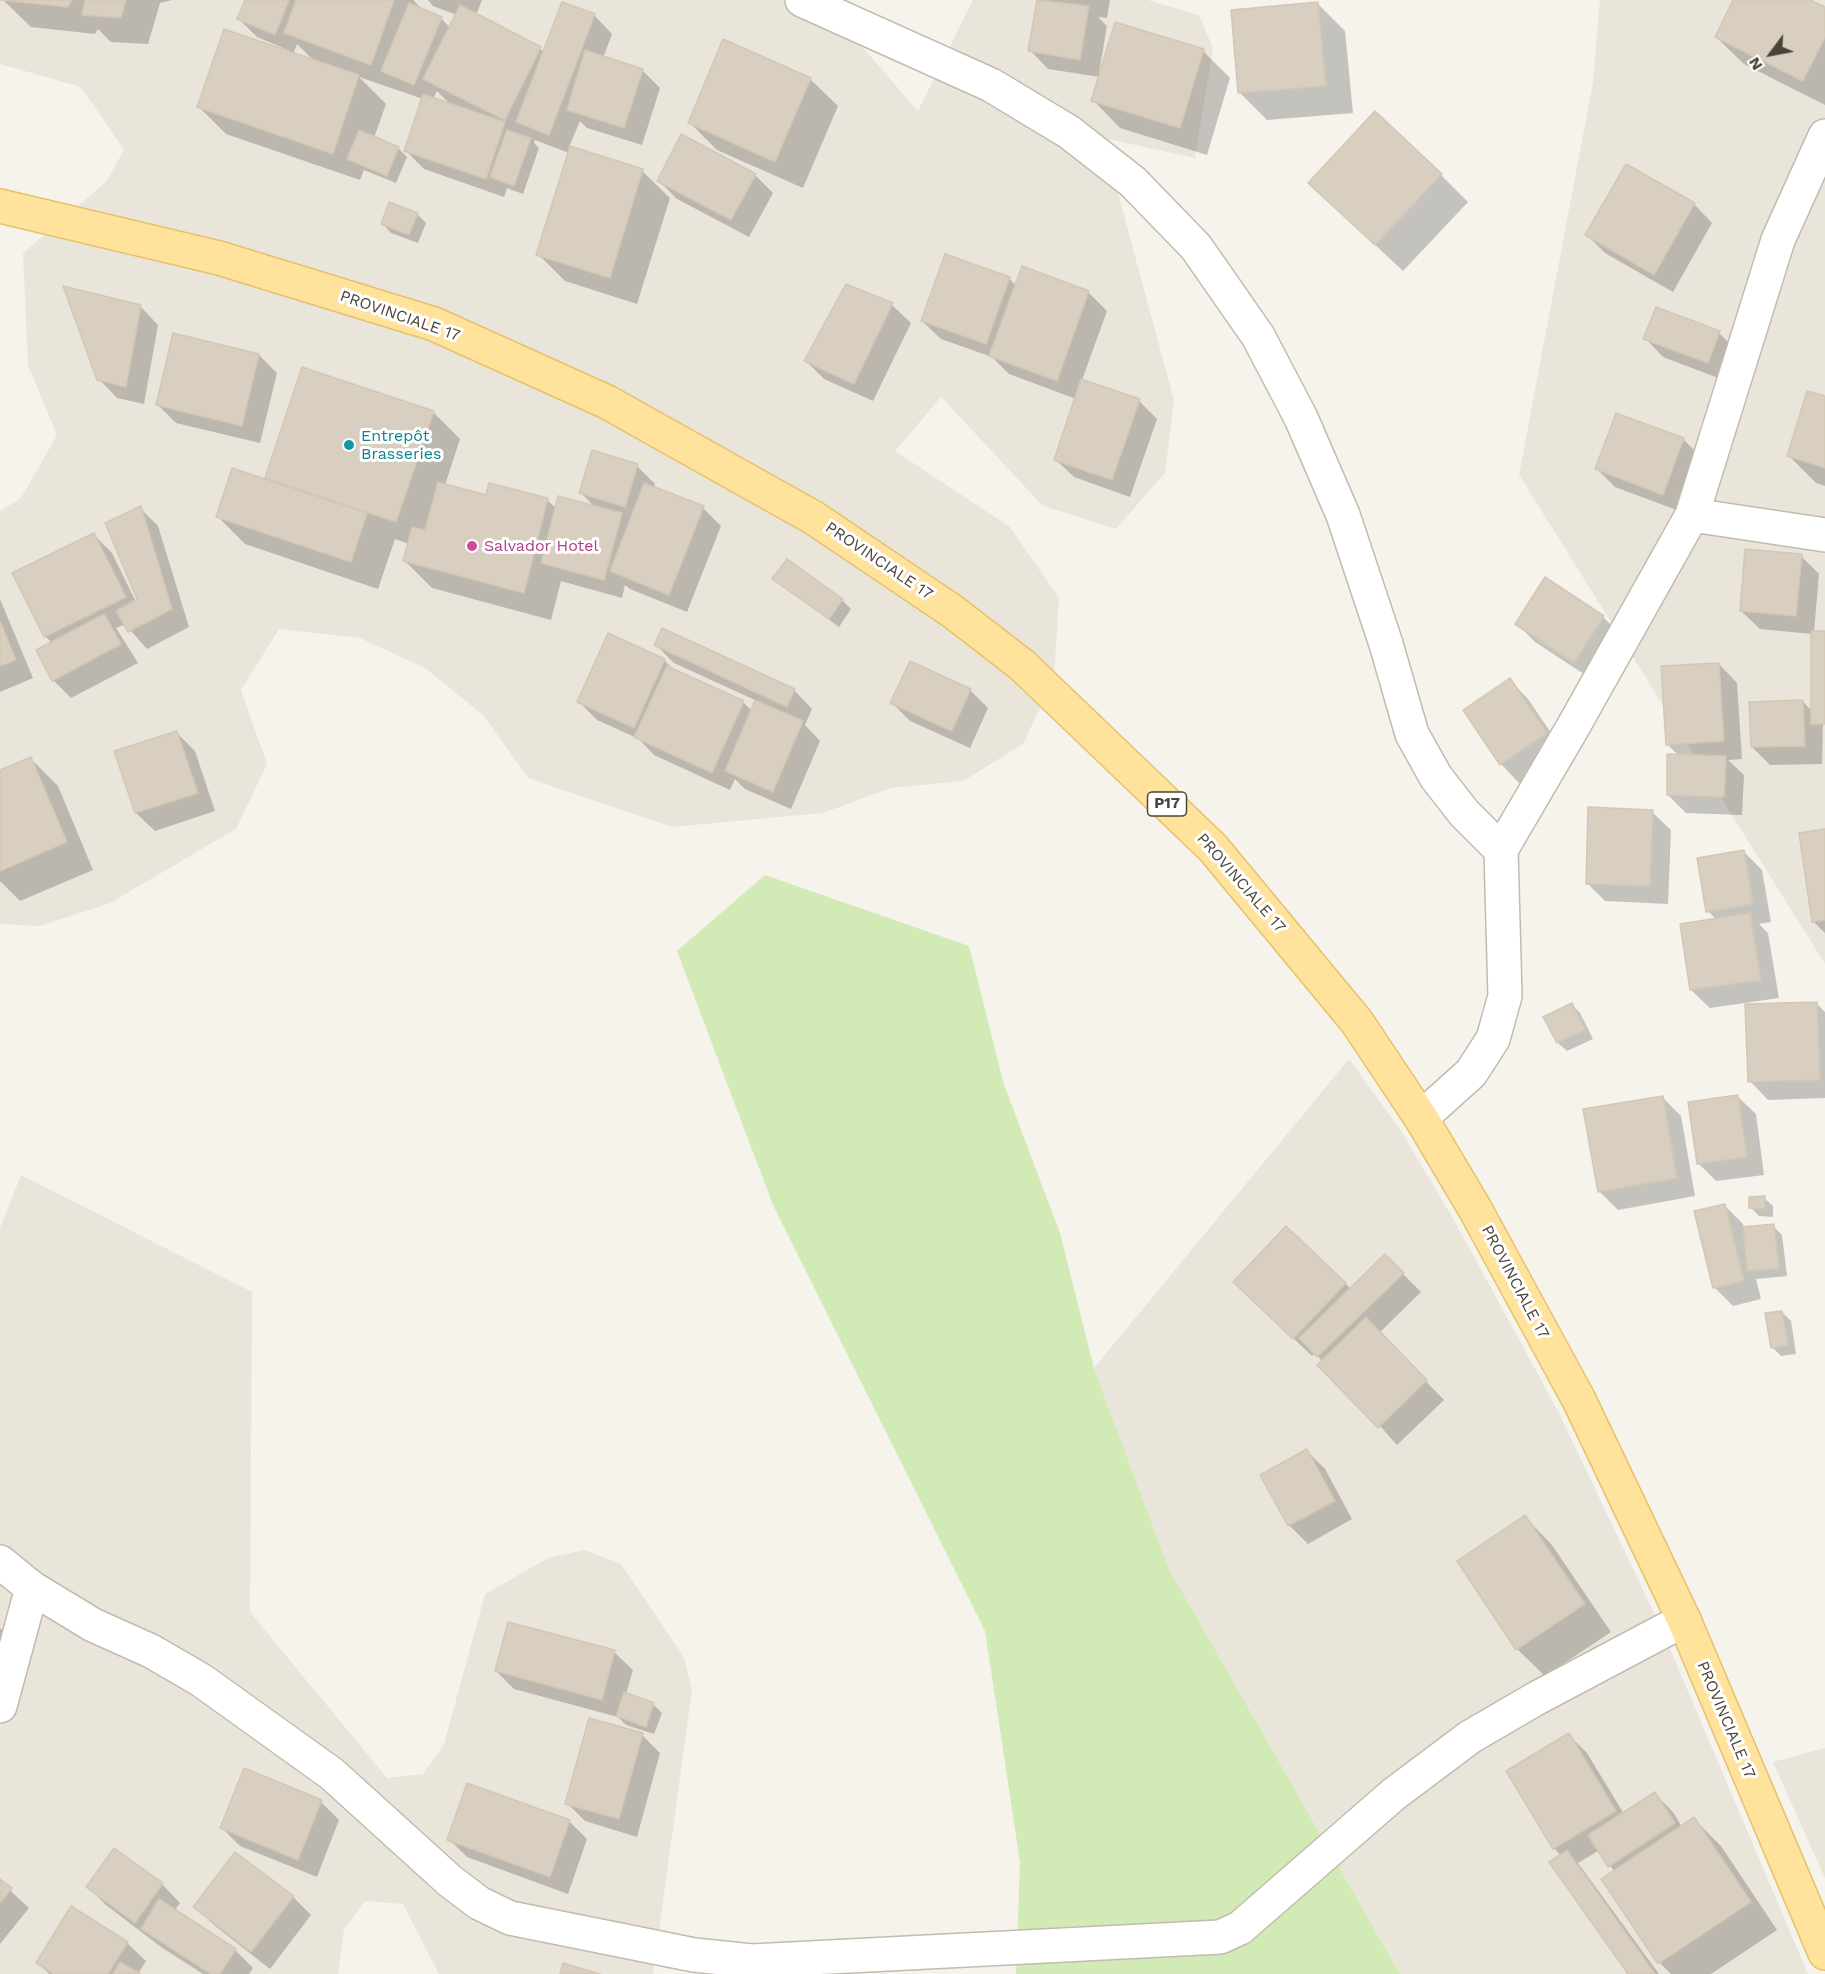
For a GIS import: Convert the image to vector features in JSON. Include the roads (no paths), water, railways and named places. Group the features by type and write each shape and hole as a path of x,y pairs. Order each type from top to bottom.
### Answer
{"main road":[{"name":"PROVINCIALE 17","path":"0,206 219,258 434,324 607,402 814,518 952,612 1022,665 1213,848 1357,1022 1421,1118 1475,1209 1579,1400 1684,1620 1825,1953"}],"street":[{"path":"802,0 991,86 1069,132 1133,182 1196,247 1258,336 1306,429 1343,514 1386,644 1412,734 1436,777 1464,813 1501,850"},
{"path":"1421,1118 1471,1074 1493,1039 1505,996 1501,850 1573,728 1692,515 1778,240 1825,136"},
{"path":"1692,515 1825,535"},
{"path":"0,1562 32,1588 93,1625 152,1651 201,1680 332,1774 450,1881 479,1903 510,1918 540,1925 694,1955 752,1961 1220,1937 1240,1928 1394,1794 1470,1737 1537,1698 1684,1620"},
{"path":"0,1706 32,1588"}],"place":[{"name":"Entrepôt Brasseries","path":"349,445"},
{"name":"Salvador Hotel","path":"472,546"}]}
